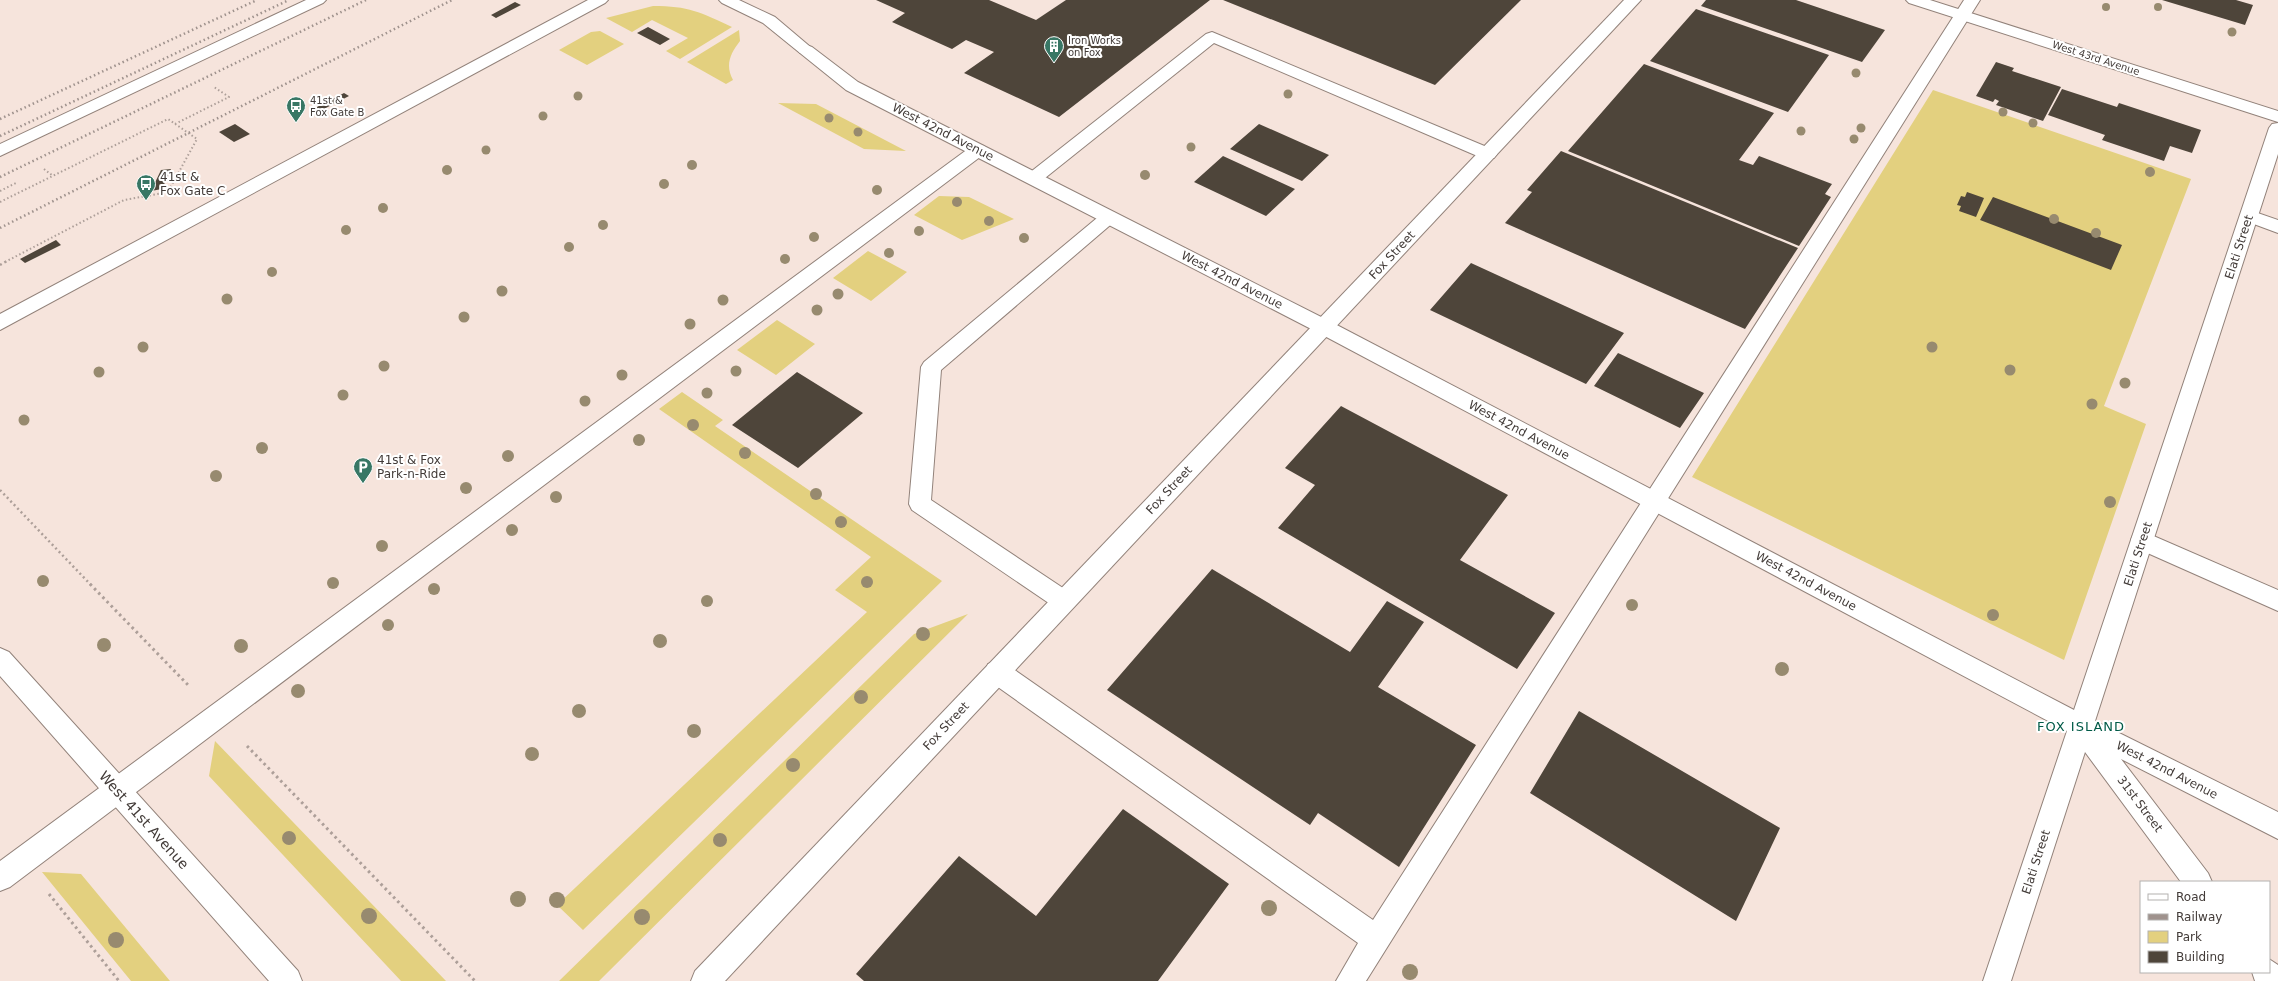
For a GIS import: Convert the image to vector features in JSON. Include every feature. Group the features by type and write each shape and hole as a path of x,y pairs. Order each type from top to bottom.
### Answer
{"street":[{"path":"0,151 318,0"},
{"path":"0,323 600,0"},
{"name":"West 42nd Avenue","path":"728,0 769,20 852,86 1324,327 2081,726 2278,826"},
{"name":"Fox Street","path":"705,981 1633,0"},
{"name":"West 43rd Avenue","path":"1914,0 1967,8 2278,117"},
{"path":"1350,981 1967,8"},
{"path":"1034,178 1212,37 1488,154"},
{"name":"Elati Street","path":"1997,981 2278,128"},
{"path":"0,878 978,150"},
{"path":"2249,216 2278,227"},
{"path":"1064,602 920,504 931,367 1109,217"},
{"path":"2142,540 2278,601"},
{"name":"West 41st Avenue","path":"0,659 288,981"},
{"path":"997,672 1376,940"},
{"name":"31st Street","path":"2081,726 2197,881"}],"path":[{"path":"175,124 229,97 213,86"},
{"path":"0,202 168,119 197,139 168,192 124,200 0,265"},
{"path":"44,169 53,176"},
{"path":"23,861 119,981"}],"green space":[{"path":"653,6 676,7 694,11 732,27 680,59 666,51 688,38 652,20 632,32 606,18"},
{"path":"739,30 740,41 731,55 729,64 729,69 733,80 726,84 687,62"},
{"path":"600,31 624,44 587,65 559,50 591,32"},
{"path":"1933,90 2191,179 2104,406 2146,424 2064,660 1692,477"},
{"path":"778,103 816,104 906,151 864,149"},
{"path":"939,196 969,197 1014,219 962,240 914,215"},
{"path":"868,251 907,272 871,301 833,278"},
{"path":"777,320 815,344 776,375 737,350"},
{"path":"682,392 723,420 715,426 942,581 583,930 557,905 867,612 835,590 871,557 659,409"},
{"path":"968,614 599,981 559,981 914,634"},
{"path":"215,741 446,981 401,981 209,776"},
{"path":"42,872 81,874 170,981 131,981"}],"building":[{"name":"Iron Works on Fox","path":"876,0 989,0 1036,20 1066,0 1210,0 1059,117 964,73 994,52 966,40 952,49 892,22 905,13"},
{"path":"1223,0 1521,0 1435,85"},
{"path":"1706,0 1796,0 1885,30 1862,62 1701,6"},
{"path":"2162,0 2236,0 2253,5 2245,25"},
{"path":"515,2 521,5 496,18 491,15"},
{"path":"1696,9 1829,55 1788,112 1650,61"},
{"path":"648,27 670,39 660,45 637,33"},
{"path":"1996,62 2014,68 2012,71 2061,87 2043,121 1996,105 1999,101 1995,99 1993,102 1976,96"},
{"path":"1644,64 1774,113 1739,160 1753,165 1759,156 1832,184 1825,194 1831,197 1799,246 1568,151"},
{"path":"2062,89 2117,107 2119,103 2201,130 2192,153 2170,146 2164,161 2102,140 2105,135 2048,115"},
{"path":"344,93 349,96 320,111 315,108"},
{"path":"235,124 250,134 234,142 219,132"},
{"path":"1259,124 1329,155 1302,181 1230,149"},
{"path":"1561,151 1798,248 1745,329 1505,223 1532,192 1527,190"},
{"path":"1223,156 1295,189 1266,216 1194,182"},
{"path":"171,169 162,189 151,191 161,170"},
{"path":"1967,192 1984,198 1976,217 1959,211 1961,206 1957,205 1961,196 1965,197"},
{"path":"1993,197 2122,245 2111,270 1980,220"},
{"path":"56,240 61,245 25,263 20,259"},
{"path":"1471,263 1624,333 1586,384 1430,310"},
{"path":"1618,353 1704,393 1680,428 1594,386"},
{"path":"797,372 863,413 798,468 732,425"},
{"path":"1341,406 1508,495 1460,560 1555,613 1517,669 1278,528 1315,485 1285,468"},
{"path":"1212,569 1350,652 1387,601 1424,622 1378,687 1476,745 1399,867 1318,813 1310,825 1107,690"},
{"path":"1579,711 1780,828 1736,921 1530,793"},
{"path":"1123,809 1229,884 1158,981 864,981 856,974 959,856 1036,916"}],"railway":[{"path":"0,119 257,0"},
{"path":"0,136 289,0"},
{"path":"0,177 366,0"},
{"path":"0,228 452,0"}],"place":[{"name":"Iron Works on Fox","path":"1054,63"},
{"name":"41st & Fox Gate B","path":"296,123"},
{"name":"41st & Fox Gate C","path":"146,201"},
{"name":"41st & Fox Park-n-Ride","path":"363,484"}],"district":[{"name":"FOX ISLAND","path":"2081,726"}]}
